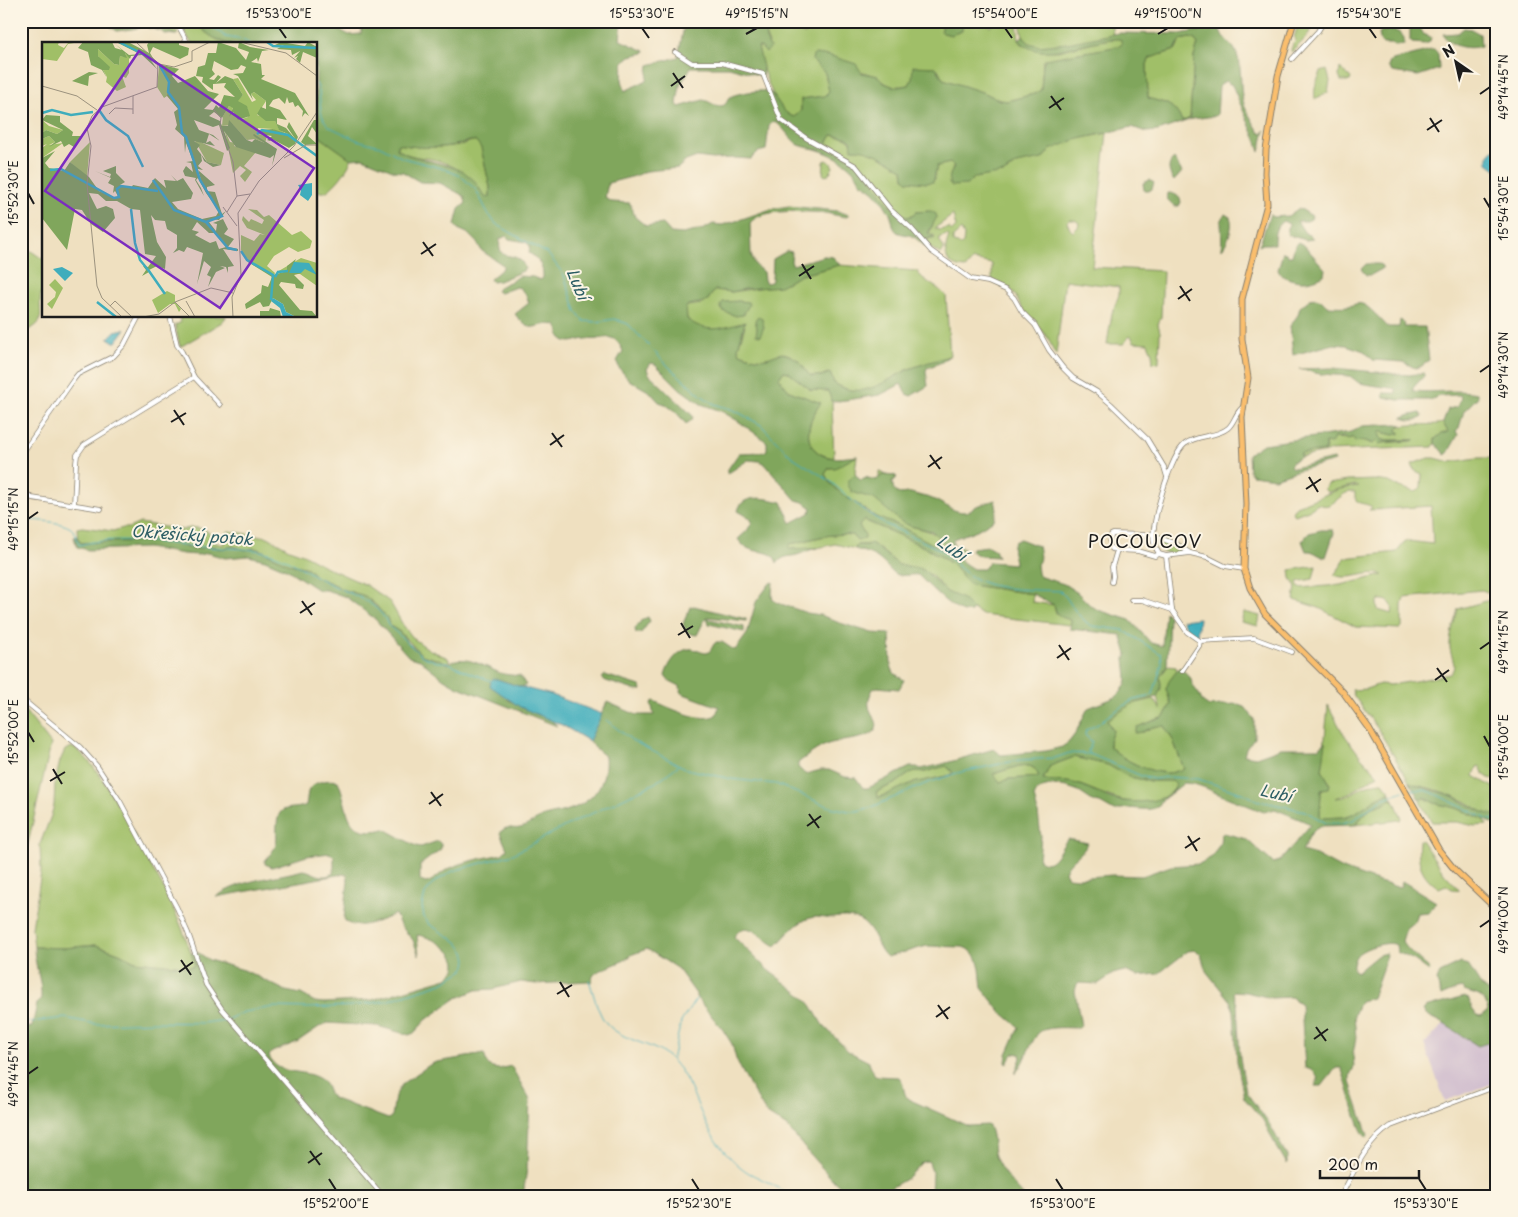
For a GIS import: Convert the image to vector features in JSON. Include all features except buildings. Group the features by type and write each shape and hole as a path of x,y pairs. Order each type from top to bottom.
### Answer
{"main road":[{"path":"1294,21 1278,76 1266,150 1267,204 1242,299 1242,339 1248,378 1242,424 1246,504 1244,569 1250,588 1266,614 1349,700 1369,728 1446,860 1460,876 1497,910"}],"street":[{"path":"176,21 187,42"},
{"path":"1292,59 1318,31 1324,21"},
{"path":"675,52 692,63 722,63 763,74 781,120 806,138 856,166 891,210 912,228 931,251 971,279 988,282 1006,290 1014,298 1022,312 1035,325 1049,350 1063,368 1073,378 1097,392 1111,404 1147,440 1160,460 1167,477"},
{"path":"21,455 78,374 114,356 124,345 138,318"},
{"path":"170,318 177,345 194,376 220,405"},
{"path":"74,505 77,455 84,445 194,376"},
{"path":"1159,554 1154,544 1153,534 1160,499 1167,477 1183,446 1192,440 1226,430 1231,425 1238,411 1243,407"},
{"path":"21,478 28,494 32,498 101,509"},
{"path":"1190,553 1166,556 1159,554 1155,556 1138,551 1112,549 1110,546 1111,535 1153,534 1176,544 1190,553 1207,557 1224,566 1244,569"},
{"path":"1112,582 1112,567 1117,550"},
{"path":"1166,556 1172,610 1187,632 1200,641 1254,638 1292,652"},
{"path":"1131,600 1142,600 1172,610"},
{"path":"1182,671 1200,646 1200,641"},
{"path":"21,698 80,747 97,766 120,801 177,908 206,985 228,1016 382,1196"},
{"path":"1341,1196 1358,1163 1382,1131 1497,1086"}],"shaded area":[{"path":"1444,1024 1478,1046 1497,1040 1497,1082 1445,1101 1424,1044"}],"green space":[{"path":"103,21 114,21 121,26 138,22 147,23 161,27 176,35 164,34 161,31 145,27 117,31"},
{"path":"114,21 171,21 178,34 176,35 161,27 147,23 138,22 121,26"},
{"path":"181,21 193,21 206,32 223,42 191,42 181,26"},
{"path":"193,21 303,21 331,25 349,35 361,34 363,21 622,21 620,40 645,51 644,53 630,56 623,62 622,80 625,91 647,80 649,65 678,57 685,21 695,24 705,21 757,21 758,28 765,31 770,48 766,53 761,47 758,47 763,67 762,76 729,67 691,67 680,85 677,104 679,107 703,100 721,106 730,97 735,95 754,91 766,91 773,95 785,112 794,117 801,111 801,99 825,96 829,92 825,73 812,60 815,54 831,56 856,64 862,73 878,76 884,83 898,87 909,85 912,79 913,66 936,67 943,79 985,93 999,100 1007,101 1034,94 1041,90 1045,59 1120,46 1122,44 1119,39 1106,39 1047,51 1027,47 1019,40 1023,35 1029,43 1039,46 1067,43 1119,33 1180,34 1213,28 1220,30 1235,49 1238,57 1242,96 1247,110 1259,132 1263,133 1265,130 1260,152 1232,85 1225,81 1219,86 1217,115 1215,116 1192,119 1158,131 1146,132 1132,127 1075,140 1050,150 1042,159 1016,164 1004,173 974,178 967,185 952,186 949,184 954,166 950,163 937,166 933,182 907,181 904,177 903,169 885,158 865,150 852,149 851,140 846,137 832,135 827,143 829,148 863,169 895,210 909,217 916,212 931,211 936,214 937,217 928,233 935,238 928,238 927,243 931,248 925,246 912,236 897,232 890,214 881,200 870,188 861,183 858,176 848,165 830,154 799,145 773,121 769,126 766,150 758,152 751,159 697,157 686,161 678,168 647,171 608,183 605,198 612,202 630,203 635,217 646,226 663,224 671,233 683,234 704,229 713,224 722,225 771,209 789,206 838,211 849,215 845,217 825,213 785,212 756,218 750,223 751,255 756,266 763,272 766,283 771,282 772,279 773,259 787,251 792,252 791,262 793,265 824,256 833,257 840,265 801,275 780,286 732,292 715,290 706,302 686,307 687,319 709,329 745,322 738,348 740,353 760,358 787,354 799,361 811,376 821,376 830,373 834,383 853,390 872,388 907,370 949,356 942,362 927,368 928,386 911,396 906,394 901,384 880,395 832,402 828,391 811,390 784,371 779,378 789,391 821,403 813,416 809,430 811,444 815,450 822,455 830,457 857,456 835,468 829,468 825,474 829,482 844,496 871,515 900,526 947,552 949,548 932,531 910,526 900,521 874,499 852,492 848,481 855,474 860,480 868,478 876,480 883,475 895,476 896,479 892,481 894,490 898,493 911,493 926,497 961,512 995,500 997,509 994,520 977,530 953,539 953,545 964,548 959,554 963,562 973,569 984,569 989,562 1015,564 1013,545 1014,542 1020,539 1038,546 1040,558 1037,564 1038,573 1041,577 1064,584 1098,610 1130,620 1151,643 1162,646 1165,612 1169,616 1167,666 1160,677 1161,688 1157,697 1132,704 1107,720 1113,731 1109,741 1110,747 1129,761 1144,768 1160,772 1170,773 1184,769 1173,740 1164,726 1135,733 1137,727 1164,717 1171,704 1166,689 1169,681 1180,667 1190,677 1202,701 1209,706 1236,704 1246,708 1254,719 1254,738 1244,755 1256,757 1281,748 1319,748 1326,742 1322,770 1330,784 1329,788 1322,789 1321,791 1320,815 1323,818 1344,817 1355,813 1389,792 1394,800 1390,799 1383,804 1370,808 1355,825 1319,826 1310,835 1302,851 1316,855 1340,868 1376,881 1397,887 1401,886 1402,881 1436,902 1429,912 1417,913 1414,922 1406,928 1402,941 1430,969 1429,971 1414,960 1397,952 1396,945 1388,943 1360,952 1354,962 1353,970 1357,972 1378,955 1386,953 1387,955 1372,998 1360,1001 1354,1015 1356,1038 1353,1054 1354,1067 1350,1075 1350,1082 1368,1135 1367,1138 1356,1117 1341,1068 1336,1068 1322,1086 1315,1086 1318,1080 1315,1073 1305,1068 1301,1004 1291,997 1272,998 1234,991 1237,1004 1240,1058 1246,1092 1270,1125 1287,1156 1287,1164 1263,1120 1244,1098 1237,1061 1234,1011 1230,1001 1206,971 1201,955 1196,950 1188,951 1158,974 1137,976 1125,971 1113,974 1098,984 1077,984 1075,991 1081,1026 1079,1028 1055,1028 1041,1031 1035,1038 1015,1074 1021,1058 1020,1054 1014,1053 1007,1064 1006,1062 1007,1054 1019,1027 1000,1011 982,988 977,958 970,950 963,947 927,946 887,957 866,925 859,920 850,917 817,917 805,920 799,924 776,946 750,929 739,931 734,937 768,970 804,997 822,1024 848,1051 869,1062 875,1076 899,1077 908,1099 968,1126 988,1125 998,1162 1008,1178 1024,1196 931,1196 932,1172 927,1161 922,1162 906,1179 878,1195 850,1196 812,1157 787,1127 767,1114 746,1079 736,1059 732,1044 723,1030 696,997 696,994 678,969 647,949 597,972 591,982 536,984 521,982 493,989 476,990 455,999 426,1020 414,1033 409,1035 377,1026 327,1023 297,1042 272,1052 269,1056 273,1063 284,1070 320,1079 332,1098 388,1119 392,1116 395,1096 403,1083 431,1064 484,1054 487,1063 492,1068 499,1069 511,1066 530,1100 527,1168 523,1196 319,1196 296,1183 292,1183 276,1196 21,1196 21,1028 32,1027 37,1004 41,998 34,947 64,948 96,945 135,961 192,967 195,965 191,953 199,953 209,960 244,970 286,991 301,994 315,1002 324,1003 372,1000 447,978 454,971 456,964 454,957 449,951 433,940 417,935 419,956 413,940 400,925 395,914 368,924 354,925 348,923 344,919 347,875 343,874 216,897 236,886 303,870 321,876 334,873 334,857 330,853 307,856 272,867 265,864 265,861 276,845 278,816 283,810 306,805 308,792 316,783 330,780 338,781 350,819 361,830 385,829 421,847 438,841 441,844 441,849 420,865 420,880 425,883 454,866 502,854 507,849 500,833 502,830 523,827 544,816 574,808 589,799 599,787 604,773 605,756 589,741 607,702 637,715 654,715 651,703 654,701 694,716 710,717 716,715 719,707 681,693 680,686 668,680 665,676 666,671 675,657 688,649 707,653 716,642 722,642 734,650 736,649 747,634 756,602 770,583 773,582 772,596 773,600 778,603 807,613 821,615 872,633 890,634 891,666 894,673 904,680 899,689 877,687 873,689 869,703 877,725 873,733 862,738 828,744 816,750 798,763 798,767 805,774 829,770 845,777 856,778 863,788 868,788 910,767 921,769 994,749 1001,755 1046,751 1062,747 1075,734 1088,708 1116,697 1126,684 1127,679 1125,658 1127,654 1121,635 1070,629 1071,620 1059,616 1054,605 1033,594 971,585 950,563 936,554 906,538 864,520 859,526 865,538 857,541 852,535 844,534 790,544 790,549 817,548 785,557 777,564 771,554 747,548 738,539 747,531 752,522 750,518 738,511 745,501 757,498 782,502 791,523 810,513 811,507 796,500 765,464 759,461 748,460 727,474 728,469 739,453 764,452 767,450 767,442 721,411 701,404 680,389 655,364 651,363 647,369 649,374 693,416 692,420 686,424 676,412 659,402 650,392 629,380 619,368 617,361 623,351 616,340 607,338 569,342 560,337 556,325 549,324 530,327 521,321 515,314 529,303 526,295 520,288 516,287 500,293 496,291 519,276 533,277 540,280 543,278 538,260 529,253 530,246 526,242 509,239 506,236 500,239 501,252 518,259 522,262 525,269 499,281 492,282 490,279 503,268 503,265 482,251 467,233 458,229 455,225 459,209 466,203 464,196 440,183 420,182 403,172 395,171 363,158 351,159 318,135 318,42 223,42 206,32","holes":["1190,38 1198,44 1194,57 1190,118 1182,121 1172,107 1148,98 1147,64 1150,58 1175,50 1180,40","476,141 481,148 490,187 490,197 486,198 477,183 463,171 408,155 397,149 399,144 416,147 444,147","1074,757 1108,765 1129,777 1150,781 1172,781 1176,785 1166,796 1159,799 1132,802 1107,797 1073,783 1043,779 1050,766","946,766 953,772 951,775 912,783 878,798 876,792 896,783 912,772 925,772","1019,766 1027,766 1036,770 1039,777 1009,779 1000,782 993,774","1184,783 1194,784 1264,812 1275,809 1311,824 1280,861 1273,863 1246,839 1224,833 1221,835 1220,843 1212,857 1199,864 1171,866 1142,876 1068,877 1065,872 1067,868 1088,843 1068,839 1053,860 1044,863 1039,860 1041,837 1034,797 1037,791 1042,788 1054,785 1067,787 1114,811 1127,808 1155,808 1159,806 1161,801"]},
{"path":"757,21 801,21 802,34 805,35 805,21 948,21 941,26 962,23 962,21 972,23 972,21 978,21 980,23 981,21 988,21 990,27 993,21 1017,21 1019,40 1022,44 1039,50 1058,51 1119,38 1122,44 1120,46 1043,61 1041,90 1034,94 1007,101 999,100 985,93 943,79 938,69 912,79 909,85 895,86 888,85 878,76 812,60 825,73 829,91 826,96 801,99 801,111 794,117 781,107 770,88 758,49 769,44 763,30 758,27"},
{"path":"948,21 962,21 962,31 951,35 943,33 941,26"},
{"path":"1020,21 1038,21 1040,23 1042,21 1111,21 1113,34 1057,45 1035,46 1028,43 1024,38"},
{"path":"1299,21 1318,21 1292,52 1293,44 1296,41 1294,38"},
{"path":"1415,23 1423,34 1431,37 1430,42 1425,44 1412,43 1410,41 1410,27"},
{"path":"1464,28 1471,29 1480,34 1481,46 1471,48 1454,45 1443,34 1458,33"},
{"path":"1382,31 1398,32 1403,36 1404,45 1383,44 1379,33"},
{"path":"1190,38 1198,44 1194,57 1190,118 1182,121 1172,107 1148,98 1147,64 1150,58 1173,51 1177,48 1180,40"},
{"path":"1435,50 1438,54 1439,69 1418,76 1392,72 1388,67 1393,60"},
{"path":"1340,68 1351,78 1350,81 1341,81 1339,76"},
{"path":"1327,70 1330,81 1328,92 1315,99 1315,88 1318,79 1321,72"},
{"path":"1107,133 1092,267 1163,271 1161,317 1158,324 1160,332 1159,362 1153,363 1148,343 1134,342 1131,336 1128,337 1124,344 1107,344 1112,313 1119,295 1119,287 1065,280 1056,355 1048,338 1025,312 1014,293 992,280 992,264 973,260 966,268 953,265 949,262 946,253 949,236 940,237 939,240 944,248 940,254 927,243 928,238 934,239 935,236 929,234 933,224 928,211 916,212 909,217 902,215 889,204 863,169 847,157 829,149 827,143 832,135 849,139 854,149 872,152 903,169 904,178 934,180 937,166 950,163 954,165 952,169 968,184 974,178 1006,172 1016,164 1042,159 1049,150 1061,144","holes":["953,215 956,227 952,231 949,228 939,230 935,228","1075,220 1079,223 1078,227 1073,232 1067,222","961,230 964,236 963,243 961,245 953,243 953,237"]},
{"path":"318,135 351,159 348,167 332,187 327,191 318,191"},
{"path":"476,140 481,148 490,187 490,198 486,199 475,183 461,171 445,163 404,153 397,149 399,144 421,147 445,147 462,145"},
{"path":"1174,159 1182,172 1174,181 1169,170 1171,161"},
{"path":"827,160 833,167 829,174 825,176 823,174 824,161"},
{"path":"21,166 30,192 32,213 31,218 21,219"},
{"path":"1150,180 1154,183 1152,189 1144,191 1143,183"},
{"path":"1168,193 1174,194 1179,198 1181,202 1179,206 1174,206 1167,199"},
{"path":"1299,208 1312,216 1307,221 1297,221 1305,233 1312,237 1312,239 1306,240 1288,235 1289,224 1283,221 1278,225 1274,244 1259,246 1270,214 1272,217 1288,216"},
{"path":"1225,214 1230,217 1231,229 1222,249 1221,222"},
{"path":"1298,242 1303,244 1325,269 1324,275 1313,280 1303,281 1292,280 1281,275 1278,270 1283,252 1288,256 1292,256 1295,245"},
{"path":"21,244 42,259 42,292 39,322 36,326 21,332"},
{"path":"1366,264 1379,264 1382,266 1382,269 1371,275 1366,275 1361,269"},
{"path":"839,265 917,271 919,275 946,296 950,356 909,369 870,389 853,390 837,385 832,380 831,375 827,373 821,376 811,376 799,361 784,353 760,358 740,353 738,348 745,326 704,329 697,327 686,316 685,307 705,303 715,290 732,292 771,286 801,275","holes":["739,301 745,314 731,314 722,310 720,305"]},
{"path":"1316,298 1327,306 1349,306 1358,303 1365,305 1388,327 1399,327 1400,320 1405,323 1404,327 1425,327 1429,360 1422,366 1415,368 1403,362 1373,360 1364,351 1346,345 1334,344 1293,355 1290,326 1298,315 1300,307 1310,299"},
{"path":"723,302 748,302 749,305 743,315 736,316 723,311 720,305"},
{"path":"758,316 762,319 764,327 760,336 756,335 755,320"},
{"path":"180,318 225,318 222,322 180,347 175,325 180,323"},
{"path":"1333,368 1409,375 1424,373 1424,376 1413,388 1413,391 1469,392 1477,393 1478,397 1464,411 1459,428 1456,431 1458,435 1445,455 1435,443 1435,439 1441,434 1448,432 1443,423 1448,409 1457,407 1461,398 1460,395 1440,396 1430,400 1398,400 1384,397 1383,393 1396,393 1396,389 1359,383 1350,376 1320,374 1299,369"},
{"path":"784,371 811,390 829,391 832,402 834,458 823,455 810,444 809,429 811,420 820,403 789,391 779,378"},
{"path":"1420,413 1423,417 1415,420 1402,417"},
{"path":"1443,423 1448,432 1435,439 1433,447 1329,451 1301,457 1300,453 1320,452 1326,449 1325,443 1334,438 1350,439 1353,437 1371,444 1376,441 1383,443 1412,441 1414,440 1384,440 1381,439 1379,433 1394,435 1401,426"},
{"path":"1402,425 1397,429 1400,434 1394,435 1381,432 1379,433 1381,439 1416,440 1379,444 1376,441 1373,444 1364,441 1355,442 1353,437 1348,440 1344,437 1334,438 1331,444 1325,443 1325,451 1300,454 1301,457 1293,461 1290,466 1293,468 1334,459 1335,461 1275,478 1252,475 1249,471 1248,454 1263,444 1351,432 1362,426"},
{"path":"857,456 855,472 857,480 861,482 867,477 871,481 879,482 879,471 892,478 894,475 897,477 889,487 903,499 904,494 932,499 910,526 938,536 946,544 949,550 947,552 896,524 879,519 835,488 825,474 829,468"},
{"path":"1429,458 1450,462 1477,458 1497,458 1497,571 1494,571 1497,572 1497,596 1482,590 1404,598 1402,605 1402,627 1400,629 1356,627 1319,608 1294,600 1296,587 1291,578 1290,570 1316,566 1313,579 1297,582 1299,588 1341,585 1383,575 1371,573 1340,577 1334,575 1343,563 1344,558 1397,552 1408,541 1433,544 1431,506 1369,510 1372,507 1358,502 1355,492 1352,492 1344,494 1326,506 1318,504 1295,515 1292,512 1296,506 1340,489 1358,486 1355,485 1327,492 1324,489 1327,484 1374,480 1389,482 1416,492 1421,487 1422,474 1414,470 1412,464","holes":["1379,600 1390,603 1392,614 1378,610 1377,604"]},
{"path":"863,520 936,554 950,563 971,585 1033,594 1032,602 1054,605 1056,613 1071,620 1071,623 1069,625 982,615 968,604 947,592 931,575 914,567 899,565 873,544 857,545 855,549 835,544 817,548 790,549 789,547 790,544 844,534 852,535 857,541 859,526"},
{"path":"140,523 183,530 192,528 202,529 210,534 213,542 223,545 226,533 229,531 268,537 289,549 366,585 390,602 403,625 414,639 430,650 448,658 450,663 422,655 400,632 390,626 377,606 365,596 341,589 316,577 308,568 289,564 254,548 246,550 232,546 220,549 215,546 199,549 189,548 160,539 80,543 78,541 77,528 113,531 129,528"},
{"path":"1333,530 1334,533 1326,557 1306,551 1302,541 1309,533"},
{"path":"74,537 78,538 81,543 160,539 189,548 199,549 209,545 220,549 232,546 246,550 254,548 289,564 308,568 316,577 341,589 365,596 387,617 390,626 400,632 408,643 422,655 439,659 448,664 453,661 466,660 481,664 500,673 520,676 526,685 521,687 497,679 508,700 549,718 557,726 456,686 420,660 409,657 375,619 346,597 326,590 318,590 288,570 265,560 249,556 225,558 208,553 198,555 183,554 147,548 88,550 77,547"},
{"path":"1157,539 1176,544 1185,552 1171,554 1163,552 1157,546 1155,541"},
{"path":"871,543 899,565 919,568 925,571 947,592 963,599 973,609 971,612 963,612 952,606 918,575 895,574 877,558 855,549 857,545"},
{"path":"988,546 995,550 998,557 980,556 971,551 972,548"},
{"path":"1497,598 1497,689 1486,687 1497,691 1497,779 1491,779 1486,776 1480,766 1477,767 1474,776 1493,787 1497,787 1497,815 1492,815 1484,813 1465,801 1434,789 1410,783 1352,690 1450,674 1454,665 1450,639 1458,609"},
{"path":"694,606 746,619 746,621 707,617 744,627 744,632 709,624 708,620 705,619 697,635 689,633 683,624 690,607"},
{"path":"1244,612 1260,616 1258,626 1241,622"},
{"path":"648,617 650,621 641,633 636,633 637,625"},
{"path":"1168,666 1176,667 1177,671 1166,689 1171,704 1164,717 1150,722 1142,733 1155,725 1164,726 1173,740 1184,769 1172,773 1152,770 1122,757 1110,747 1109,741 1113,731 1107,720 1132,704 1154,699 1161,710 1157,697 1161,684 1160,677"},
{"path":"605,675 640,686 642,690 637,691 606,681 602,678"},
{"path":"1328,705 1343,733 1361,757 1378,775 1349,793 1336,798 1347,796 1369,784 1383,782 1390,791 1355,813 1344,817 1323,818 1320,815 1321,791 1327,788 1330,783 1322,771"},
{"path":"21,706 51,744 26,852 21,851"},
{"path":"72,747 92,765 123,814 164,888 188,943 194,967 135,961 96,945 64,948 34,947 32,928 41,872 40,844 54,805 55,783 60,761 65,750"},
{"path":"1074,757 1108,765 1129,777 1150,781 1172,781 1176,785 1166,796 1140,803 1128,802 1063,781 1043,780 1050,766"},
{"path":"946,766 953,772 951,775 919,782 877,798 876,792 896,783 912,772 925,772"},
{"path":"1019,766 1032,767 1036,770 1039,777 1009,779 1000,782 993,774"},
{"path":"1409,781 1421,787 1450,795 1486,813 1497,815 1497,825 1456,808 1434,803 1425,797 1419,799"},
{"path":"1422,797 1484,819 1487,825 1475,826 1457,822 1432,822 1420,802"},
{"path":"1390,799 1394,800 1402,818 1400,820 1355,825 1370,808 1387,802"},
{"path":"1419,840 1421,840 1445,874 1460,890 1452,889 1446,885 1439,888 1428,878 1419,861"},
{"path":"1461,963 1468,965 1482,987 1489,992 1492,991 1491,983 1495,984 1497,1040 1478,1046 1428,1016 1423,1011 1425,1008 1464,997 1469,999 1476,1014 1481,1016 1488,1011 1483,999 1463,991 1463,988 1441,996 1437,981 1440,973"}],"water":[{"path":"1497,148 1496,169 1488,163 1488,158 1492,151"},
{"path":"124,329 116,342 108,338 115,331"},
{"path":"1199,618 1196,635 1186,628 1182,620"},
{"path":"493,679 552,695 602,714 589,741 562,725 520,707 490,686"}],"waterway":[{"name":"Lubí","path":"204,21 226,37 246,42"},
{"name":"Lubí","path":"318,88 321,112 324,120 330,127 357,140 380,146 403,158 445,169 462,177 476,190 496,224 548,254 564,275 576,311 584,321 597,322 614,319 628,324 670,368 702,396 714,404 734,410 761,425 791,456 830,481 862,509 885,524 939,549 967,574 982,582 1015,589 1060,591 1087,623 1092,626 1123,630 1161,654 1162,664 1153,694 1133,700 1086,730 1085,735 1092,742 1088,751 1090,754 1144,777 1154,779 1168,777 1198,779 1245,794 1256,800 1305,811 1326,823 1342,823 1353,820 1382,799 1403,791"},
{"name":"Okřešický potok","path":"21,520 48,522 69,527 73,530 79,545 110,540 126,540 247,549 273,554 372,605 384,617 388,625 422,656 437,662 447,662 492,681"},
{"name":"Okřešický potok","path":"606,720 633,741 687,769 731,779 776,784 830,807 849,811 872,807 925,784 957,773 1019,760 1055,758 1069,753 1090,754"},
{"path":"21,1023 65,1018 96,1024 202,1023 226,1020 244,1012 274,1007 352,1006 386,1001 442,983 463,970 467,959 465,952 457,942 429,924 424,917 422,906 425,894 433,883 453,871 513,854 573,822 655,783 679,765"},
{"name":"Lubí","path":"1407,790 1431,792 1487,819 1497,819"},
{"path":"589,980 596,1004 608,1025 625,1037 655,1049 672,1060 686,1079 710,1131 727,1154 749,1173 789,1196"},
{"path":"672,1060 681,1022 696,999"}],"district":[{"name":"POCOUCOV","path":"1145,542"}]}
